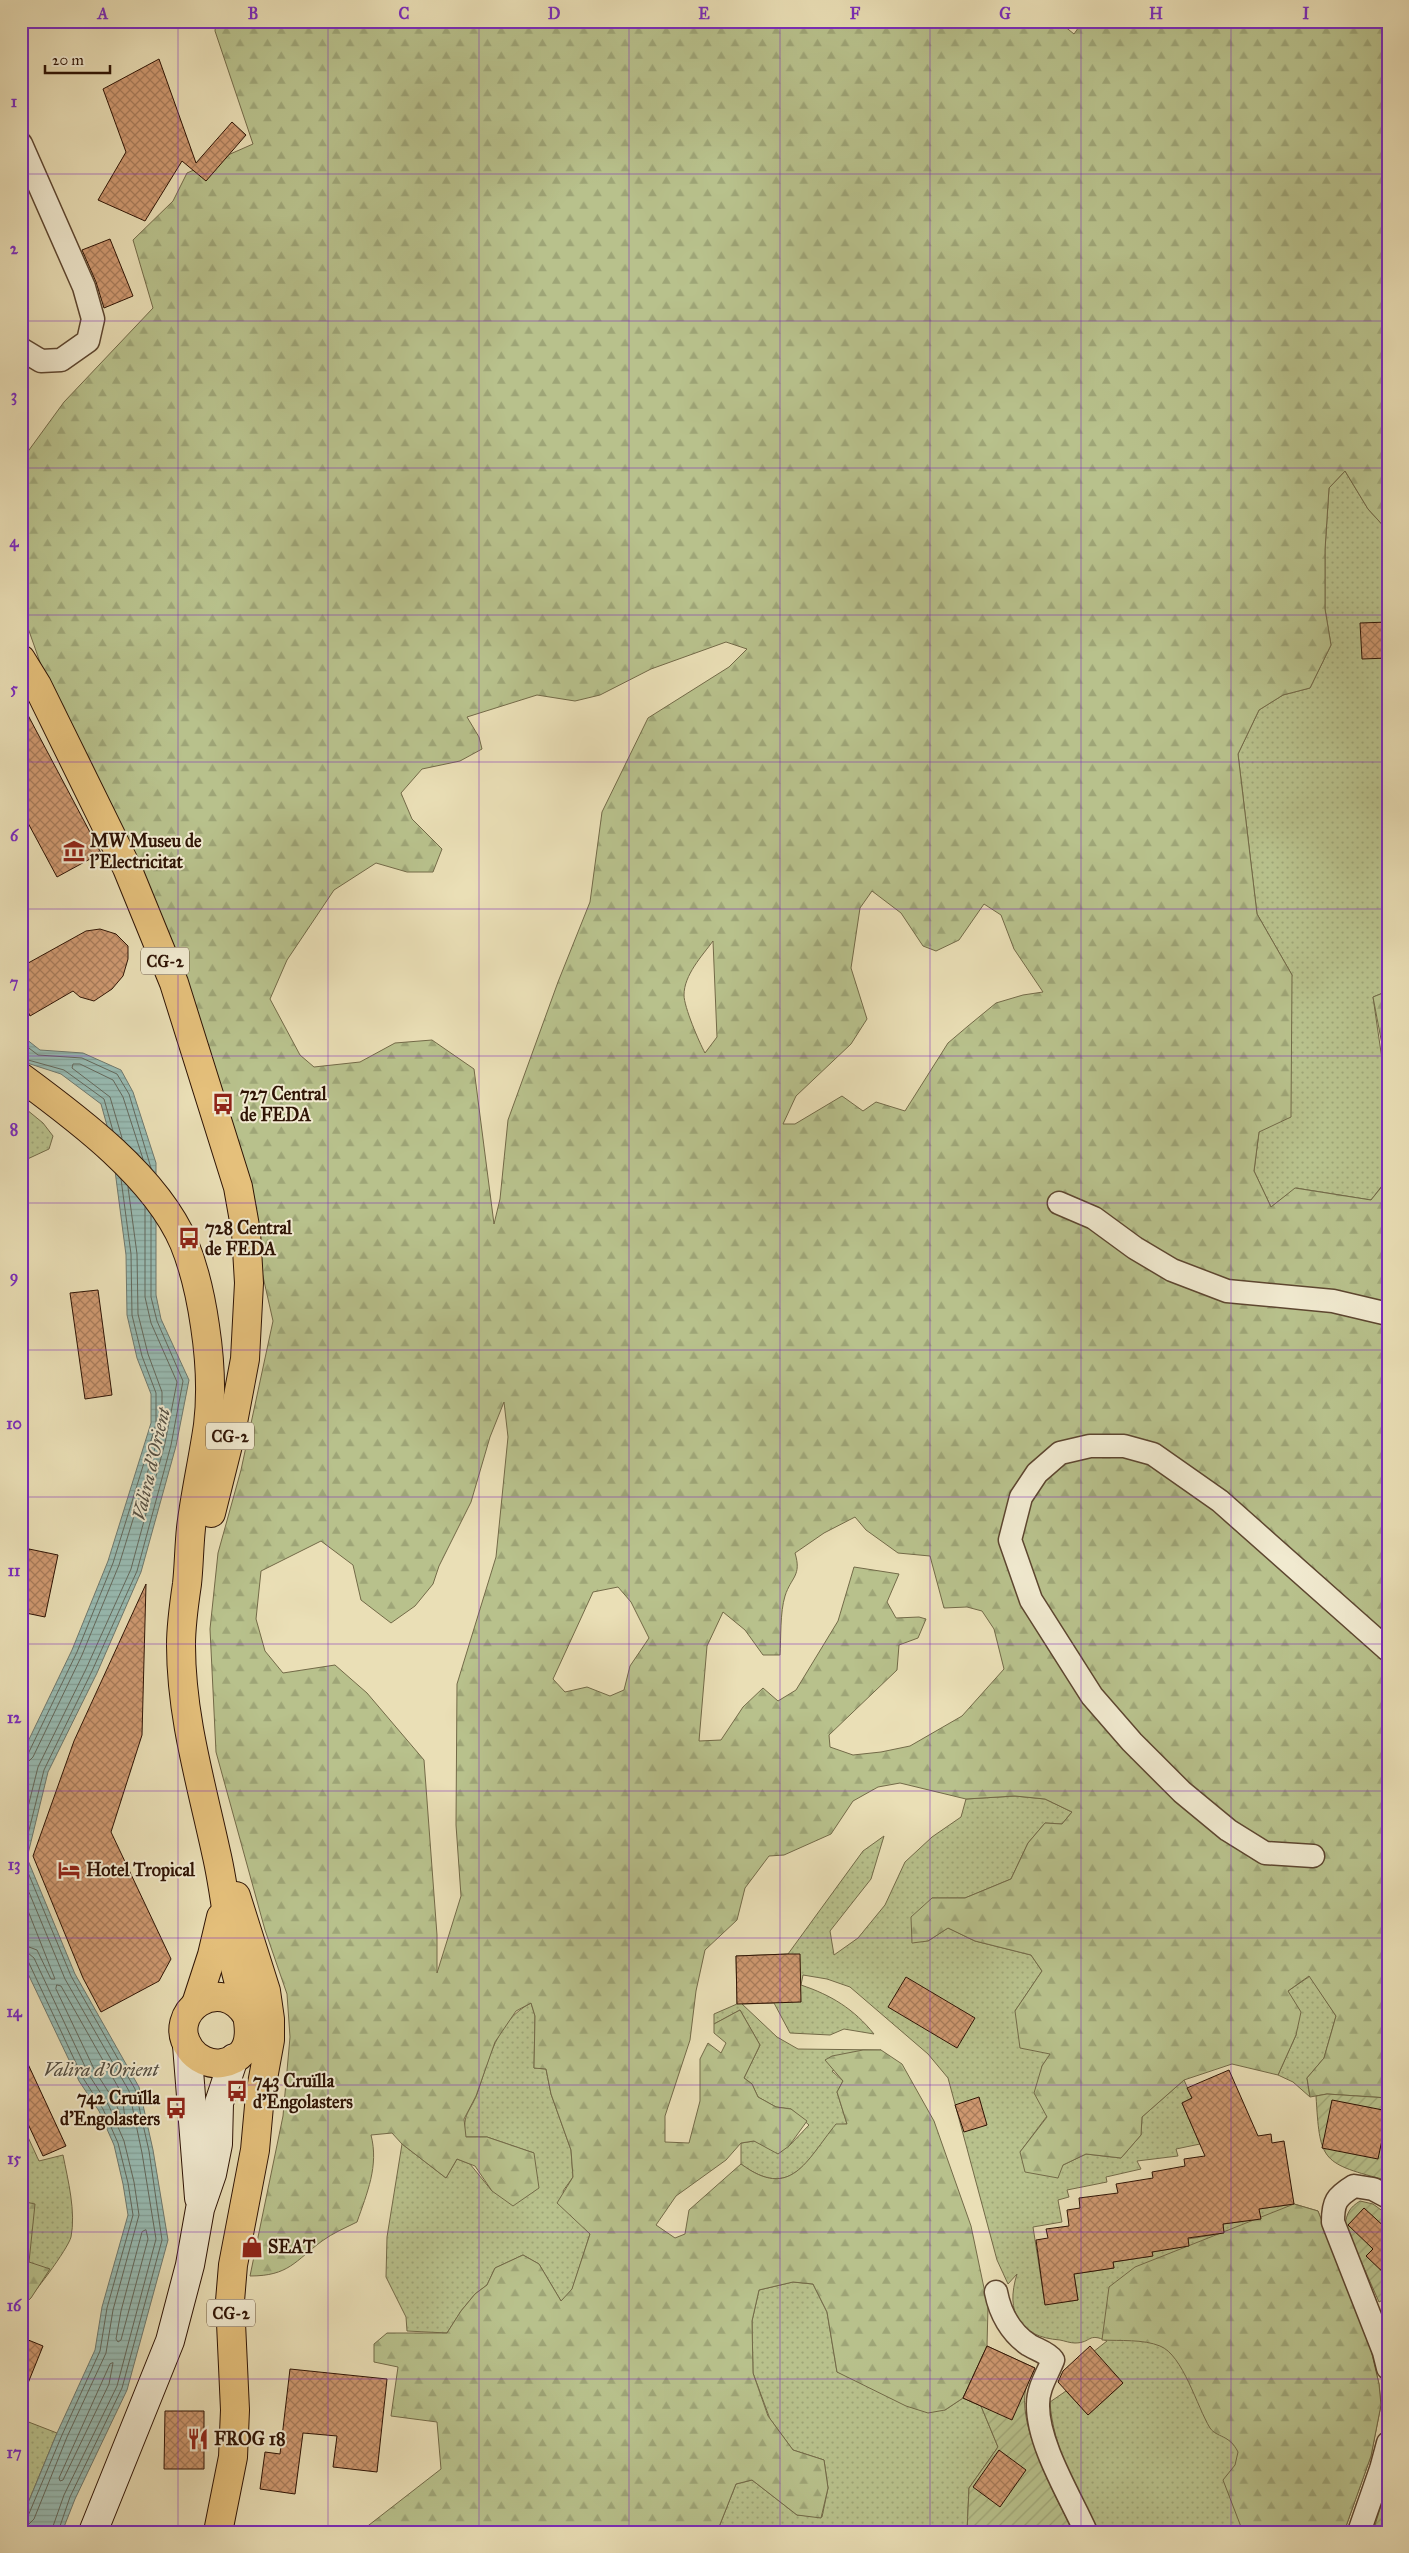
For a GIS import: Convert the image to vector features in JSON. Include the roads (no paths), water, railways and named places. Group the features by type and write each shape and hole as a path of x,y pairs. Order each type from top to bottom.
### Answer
{"highway":[{"name":"CG-2","path":"21,659 37,685 127,868 174,983 238,1187 246,1232 248,1283 245,1358 231,1433 212,1511 187,1584"},
{"name":"CG-2","path":"21,1077 107,1144 162,1204 183,1241 200,1291 209,1350 210,1386 208,1421 191,1530 180,1642 182,1682 192,1754 216,1852 237,1977 248,2022"},
{"path":"216,1852 240,1906 266,1991 270,2019 270,2040 262,2082"},
{"name":"CG-2","path":"187,2045 183,2031 184,2021 196,2004 220,1929 224,1894"},
{"name":"CG-2","path":"196,2004 210,1997 225,1998 238,2004 258,2038 264,2053 256,2142 233,2265 230,2301 235,2410 233,2457 218,2532"},
{"path":"187,2045 193,2054 207,2062 218,2063 236,2057 248,2042 248,2022"},
{"name":"CG-2","path":"236,2057 255,2080 262,2082"}],"main road":[{"path":"187,2045 200,2210"},
{"path":"93,2532 170,2341 190,2265 200,2210 212,2174 218,2144 219,2103 236,2057"}],"street":[{"path":"21,144 84,287 92,319 88,341 61,360 41,362 21,349"},
{"path":"1058,1203 1094,1218 1135,1248 1172,1270 1227,1291 1333,1301 1388,1314"},
{"path":"1314,1856 1265,1852 1228,1830 1163,1774 1092,1696 1031,1600 1010,1540 1021,1496 1037,1473 1060,1453 1090,1446 1124,1446 1154,1454 1220,1501 1388,1650"},
{"path":"1388,2197 1372,2189 1354,2186 1340,2195 1333,2206 1332,2222 1384,2352 1388,2368"},
{"path":"996,2292 1006,2320 1016,2334 1052,2360 1040,2387 1038,2403 1040,2423 1050,2454 1086,2532"},
{"path":"1359,2532 1388,2443"}],"water":[{"name":"Valira d'Orient","path":"21,1035 40,1050 83,1053 121,1070 133,1092 156,1163 156,1295 161,1319 189,1380 176,1446 141,1572 97,1673 48,1772 27,1858 75,1974 139,2087 153,2150 168,2240 127,2390 75,2499 62,2532 21,2532 21,2520 57,2433 95,2350 102,2307 128,2215 114,2145 99,2111 79,2081 21,1959 21,1756 72,1650 108,1561 151,1423 151,1394 137,1358 127,1315 126,1255 111,1140 101,1104 61,1074 21,1061"}],"place":[{"name":"MW Museu de l'Electricitat","path":"74,851"},
{"name":"727 Central de FEDA","path":"223,1104"},
{"name":"728 Central de FEDA","path":"189,1238"},
{"name":"Hotel Tropical","path":"69,1870"},
{"name":"743 Cruïlla d'Engolasters","path":"237,2091"},
{"name":"742 Cruïlla d'Engolasters","path":"176,2108"},
{"name":"SEAT","path":"252,2247"},
{"name":"FROG 18","path":"198,2439"}]}
